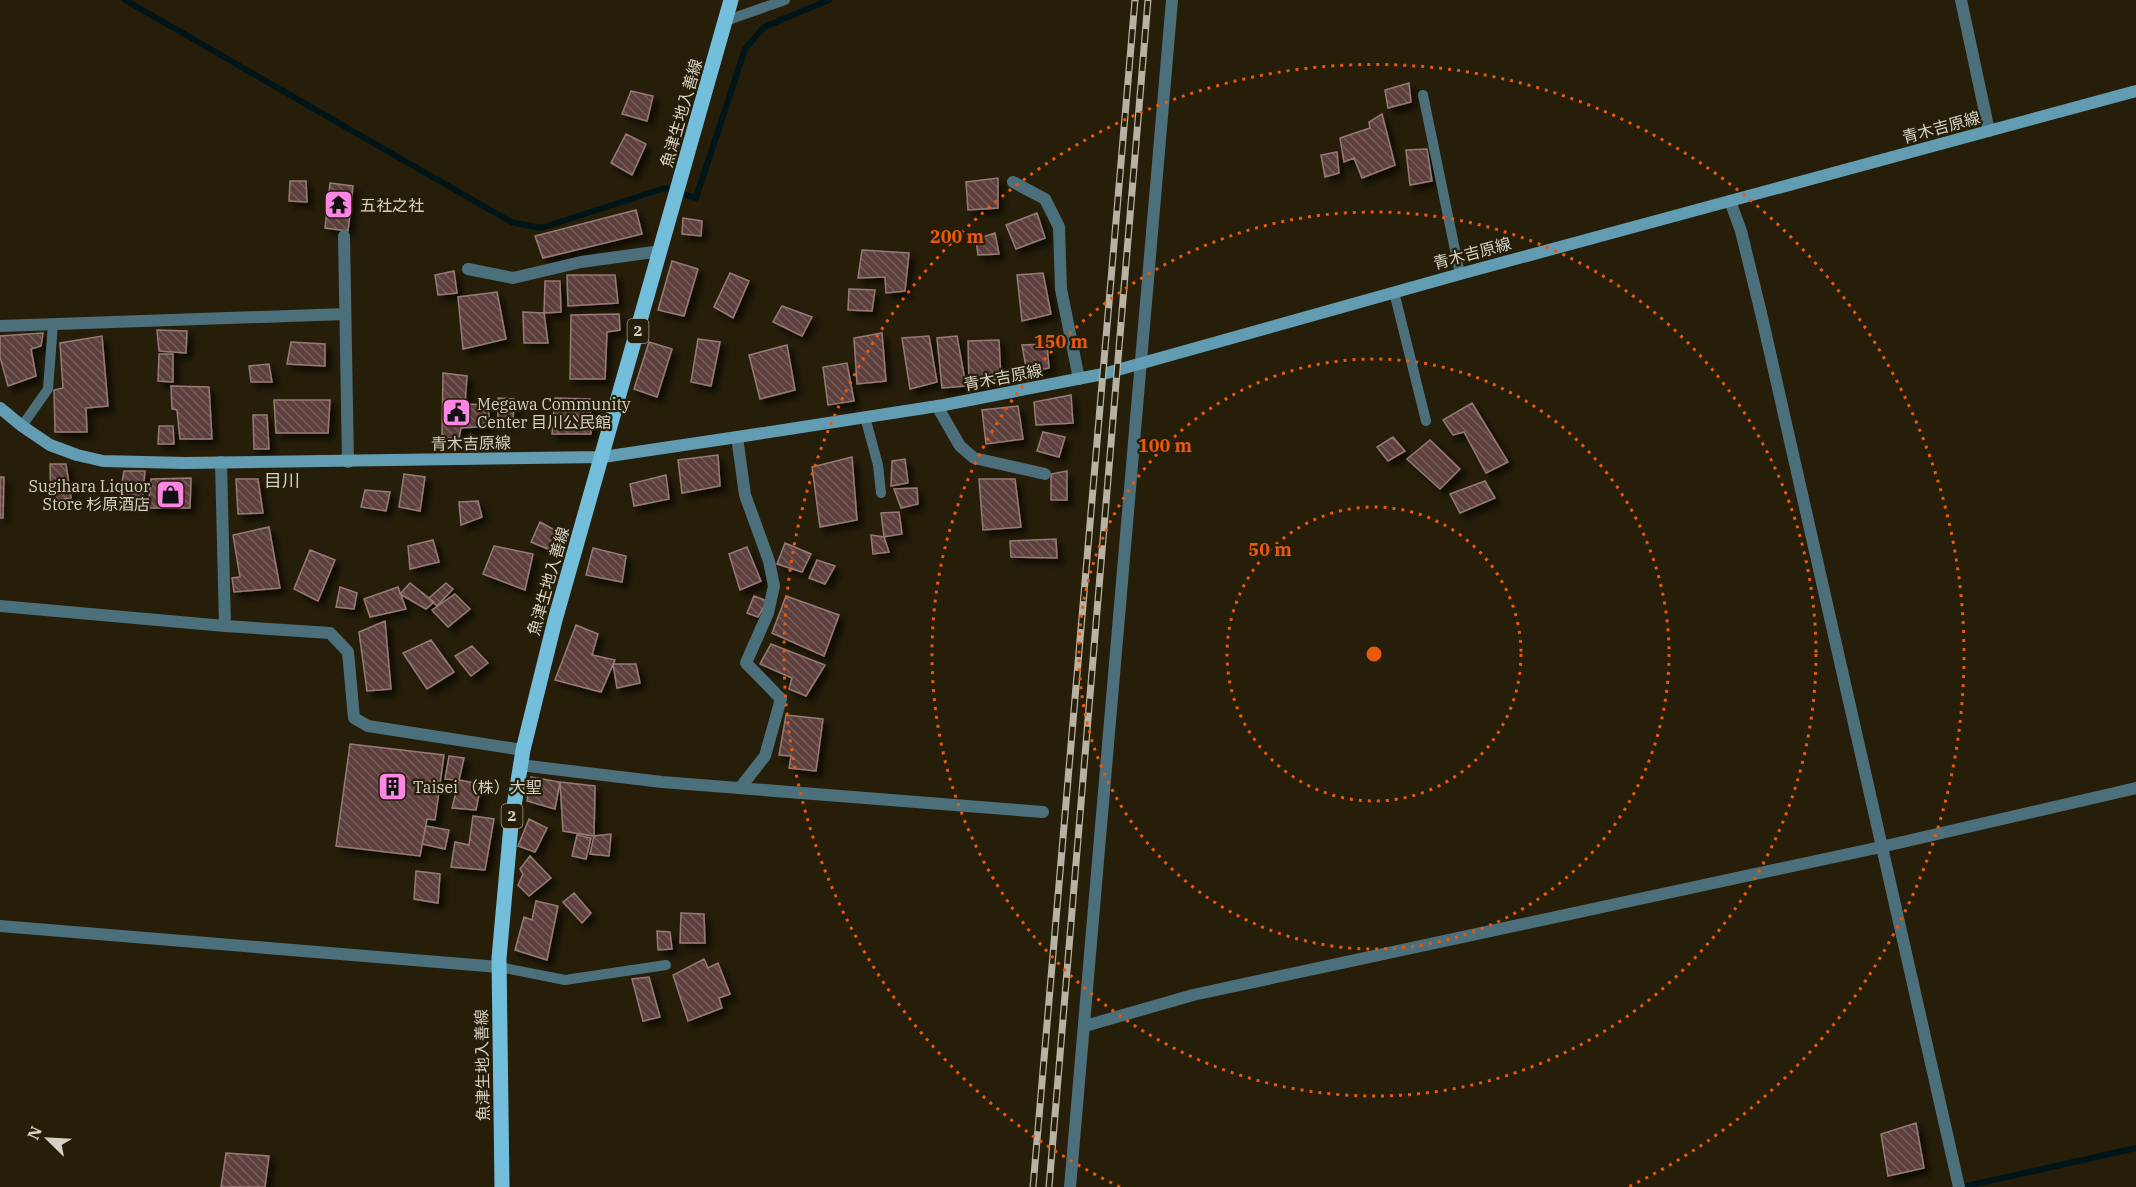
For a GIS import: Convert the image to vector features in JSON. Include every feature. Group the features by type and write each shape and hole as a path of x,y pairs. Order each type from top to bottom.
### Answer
{"main road":[{"name":"魚津生地入善線","path":"502,1187 499,967 511,825 521,758 555,620 731,0"},
{"name":"青木吉原線","path":"0,408 50,445 103,461 348,462 603,457 937,406 1079,379 1460,273 2136,91"}],"street":[{"path":"1070,1187 1172,0"},
{"path":"1961,0 1989,131"},
{"path":"1012,182 1045,199 1059,227 1061,289 1079,379"},
{"path":"1730,201 1741,231 1761,312 1959,1187"},
{"path":"344,236 348,462"},
{"path":"468,269 513,278 581,262 661,251"},
{"path":"0,326 345,314"},
{"path":"937,406 960,446 974,458 1045,474"},
{"path":"737,437 745,495 769,561 774,586 768,614 746,663 781,699 765,756 740,788"},
{"path":"221,462 225,626"},
{"path":"0,606 330,633 348,651 354,718 368,726 521,758 662,782 1043,812"},
{"path":"1085,1026 1193,995 1881,847 2136,788"},
{"path":"0,927 499,967"}],"lane":[{"path":"725,21 785,0"},
{"path":"1423,95 1460,273"},
{"path":"1394,292 1426,421"},
{"path":"22,426 48,389 53,324"},
{"path":"865,417 878,465 881,493"},
{"path":"499,967 565,980 666,965"}],"building":[{"path":"1409,83 1411,102 1388,108 1385,90"},
{"path":"631,91 653,96 647,121 622,114"},
{"path":"1382,114 1395,165 1362,178 1354,158 1344,162 1340,138 1370,128 1369,122"},
{"path":"626,134 646,144 632,175 611,163"},
{"path":"1427,149 1432,181 1410,185 1406,150"},
{"path":"1337,152 1339,173 1325,177 1321,155"},
{"path":"998,178 998,208 968,210 966,182"},
{"path":"290,181 306,181 307,202 289,201"},
{"path":"330,183 353,186 348,231 325,228"},
{"path":"636,210 642,234 543,258 535,236"},
{"path":"1037,213 1045,238 1016,249 1006,225"},
{"path":"683,218 702,221 701,236 682,234"},
{"path":"995,233 999,254 978,255 976,239"},
{"path":"862,250 909,253 905,291 886,293 885,277 858,278"},
{"path":"672,261 698,269 684,316 658,310"},
{"path":"454,271 457,293 438,295 435,275"},
{"path":"730,273 749,281 733,318 714,307"},
{"path":"1043,273 1051,314 1022,321 1017,275"},
{"path":"567,275 615,275 618,303 568,306"},
{"path":"545,281 560,281 561,312 544,313"},
{"path":"849,289 875,290 872,311 848,310"},
{"path":"497,292 506,339 463,349 458,297"},
{"path":"782,306 812,317 802,336 773,322"},
{"path":"523,312 544,313 548,343 524,343"},
{"path":"619,314 620,330 607,332 605,379 570,379 571,315"},
{"path":"157,330 187,331 186,353 159,351"},
{"path":"43,333 41,346 31,349 36,376 8,386 0,357 0,336"},
{"path":"882,333 886,381 857,384 854,338"},
{"path":"102,336 108,406 86,408 87,432 55,432 54,390 63,388 60,343"},
{"path":"929,336 937,382 910,389 902,338"},
{"path":"957,336 966,386 942,388 937,338"},
{"path":"698,339 720,342 711,386 691,382"},
{"path":"999,340 1001,379 969,382 968,341"},
{"path":"291,342 325,344 325,366 287,364"},
{"path":"649,342 672,349 657,397 634,389"},
{"path":"1047,344 1049,368 1027,373 1022,345"},
{"path":"787,345 795,390 760,399 749,355"},
{"path":"159,354 173,354 173,382 158,381"},
{"path":"847,363 854,401 828,405 823,367"},
{"path":"269,364 272,382 251,382 249,366"},
{"path":"443,373 467,376 465,404 488,405 490,426 461,428 459,438 442,438"},
{"path":"171,386 209,387 212,439 180,439 177,410 172,409"},
{"path":"1071,395 1073,423 1036,425 1034,402"},
{"path":"498,398 514,399 513,423 498,424"},
{"path":"555,398 590,399 591,434 552,434"},
{"path":"274,400 330,400 328,433 276,433"},
{"path":"1472,403 1508,462 1486,473 1464,432 1453,435 1443,420"},
{"path":"1018,406 1023,439 986,444 982,410"},
{"path":"253,415 267,415 269,449 254,449"},
{"path":"159,426 173,426 174,444 158,444"},
{"path":"1043,432 1065,437 1059,457 1037,451"},
{"path":"1393,437 1405,451 1388,461 1377,447"},
{"path":"1430,440 1460,469 1440,489 1407,459"},
{"path":"718,455 720,486 682,493 678,460"},
{"path":"852,457 857,520 820,527 812,467"},
{"path":"905,459 908,483 891,486 892,461"},
{"path":"50,464 66,464 71,498 51,501"},
{"path":"124,471 145,471 142,504 118,504"},
{"path":"1067,471 1067,500 1051,500 1051,474"},
{"path":"404,474 425,477 420,511 399,507"},
{"path":"666,475 669,499 634,506 630,484"},
{"path":"0,477 4,477 3,518 0,518"},
{"path":"191,478 190,508 148,508 151,479"},
{"path":"236,479 258,479 263,513 238,514"},
{"path":"979,479 1015,479 1021,527 983,530"},
{"path":"1485,481 1495,498 1460,513 1450,494"},
{"path":"917,488 918,504 901,508 894,489"},
{"path":"365,490 390,492 386,511 361,507"},
{"path":"478,501 482,517 461,525 459,502"},
{"path":"899,512 902,534 884,537 881,513"},
{"path":"540,522 564,535 555,552 531,542"},
{"path":"269,527 280,588 234,592 232,578 240,577 233,535"},
{"path":"871,535 884,537 889,552 873,554"},
{"path":"1056,539 1057,558 1011,557 1010,541"},
{"path":"433,540 439,562 410,569 408,546"},
{"path":"785,543 811,554 802,572 777,564"},
{"path":"494,546 533,554 525,590 483,574"},
{"path":"747,547 761,581 740,590 729,554"},
{"path":"593,548 626,556 622,582 586,575"},
{"path":"310,550 335,560 318,601 294,589"},
{"path":"817,560 835,566 825,584 809,578"},
{"path":"410,583 434,602 426,609 400,594"},
{"path":"446,583 453,589 437,606 429,598"},
{"path":"340,587 357,593 354,609 336,607"},
{"path":"398,587 406,609 370,617 364,599"},
{"path":"455,594 470,609 448,627 432,610"},
{"path":"754,596 767,601 758,617 747,613"},
{"path":"786,596 839,615 824,656 772,633"},
{"path":"385,621 391,689 367,691 359,632"},
{"path":"576,625 598,634 592,655 615,660 601,692 555,680"},
{"path":"431,640 454,672 427,689 403,653"},
{"path":"771,644 825,665 806,696 789,689 792,678 760,664"},
{"path":"472,646 488,663 471,676 455,656"},
{"path":"613,664 636,664 640,683 617,688"},
{"path":"786,715 823,719 816,771 789,768 791,756 779,755"},
{"name":"Taisei （株）大聖","path":"350,744 444,755 435,820 427,819 420,856 336,846"},
{"path":"449,756 464,758 459,780 445,779"},
{"path":"531,777 560,782 555,809 527,801"},
{"path":"459,780 481,784 476,810 452,808"},
{"path":"560,782 595,786 594,836 563,831"},
{"path":"473,816 494,819 485,870 451,867 455,842 469,845"},
{"path":"529,819 547,828 535,852 518,846"},
{"path":"426,826 449,830 445,849 422,844"},
{"path":"611,834 609,856 590,854 594,836"},
{"path":"577,835 591,838 586,859 572,856"},
{"path":"530,856 551,878 529,896 518,885 523,874 520,869"},
{"path":"416,871 440,874 438,903 414,899"},
{"path":"574,893 591,913 582,923 563,902"},
{"path":"536,901 558,906 547,960 515,950 524,917 532,920"},
{"path":"681,913 704,914 705,943 680,943"},
{"path":"657,931 670,932 672,949 658,950"},
{"path":"704,959 708,968 718,963 730,994 719,998 722,1008 688,1021 673,975"},
{"path":"649,977 660,1017 643,1021 632,979"},
{"path":"1916,1123 1924,1168 1888,1176 1881,1134"},
{"path":"226,1153 269,1156 265,1187 221,1187"}],"waterway":[{"path":"125,0 511,222 541,228 665,188 696,198 745,49 764,27 829,0"},
{"path":"1962,1187 2136,1148"}],"railway":[{"path":"1033,1187 1135,0"},
{"path":"1049,1187 1148,0"}],"place":[{"name":"五社之社","path":"339,205"},
{"name":"Megawa Community Center 目川公民館","path":"456,413"},
{"name":"Sugihara Liquor Store 杉原酒店","path":"171,495"},
{"name":"Taisei （株）大聖","path":"392,787"}],"district":[{"name":"目川","path":"282,481"}]}
